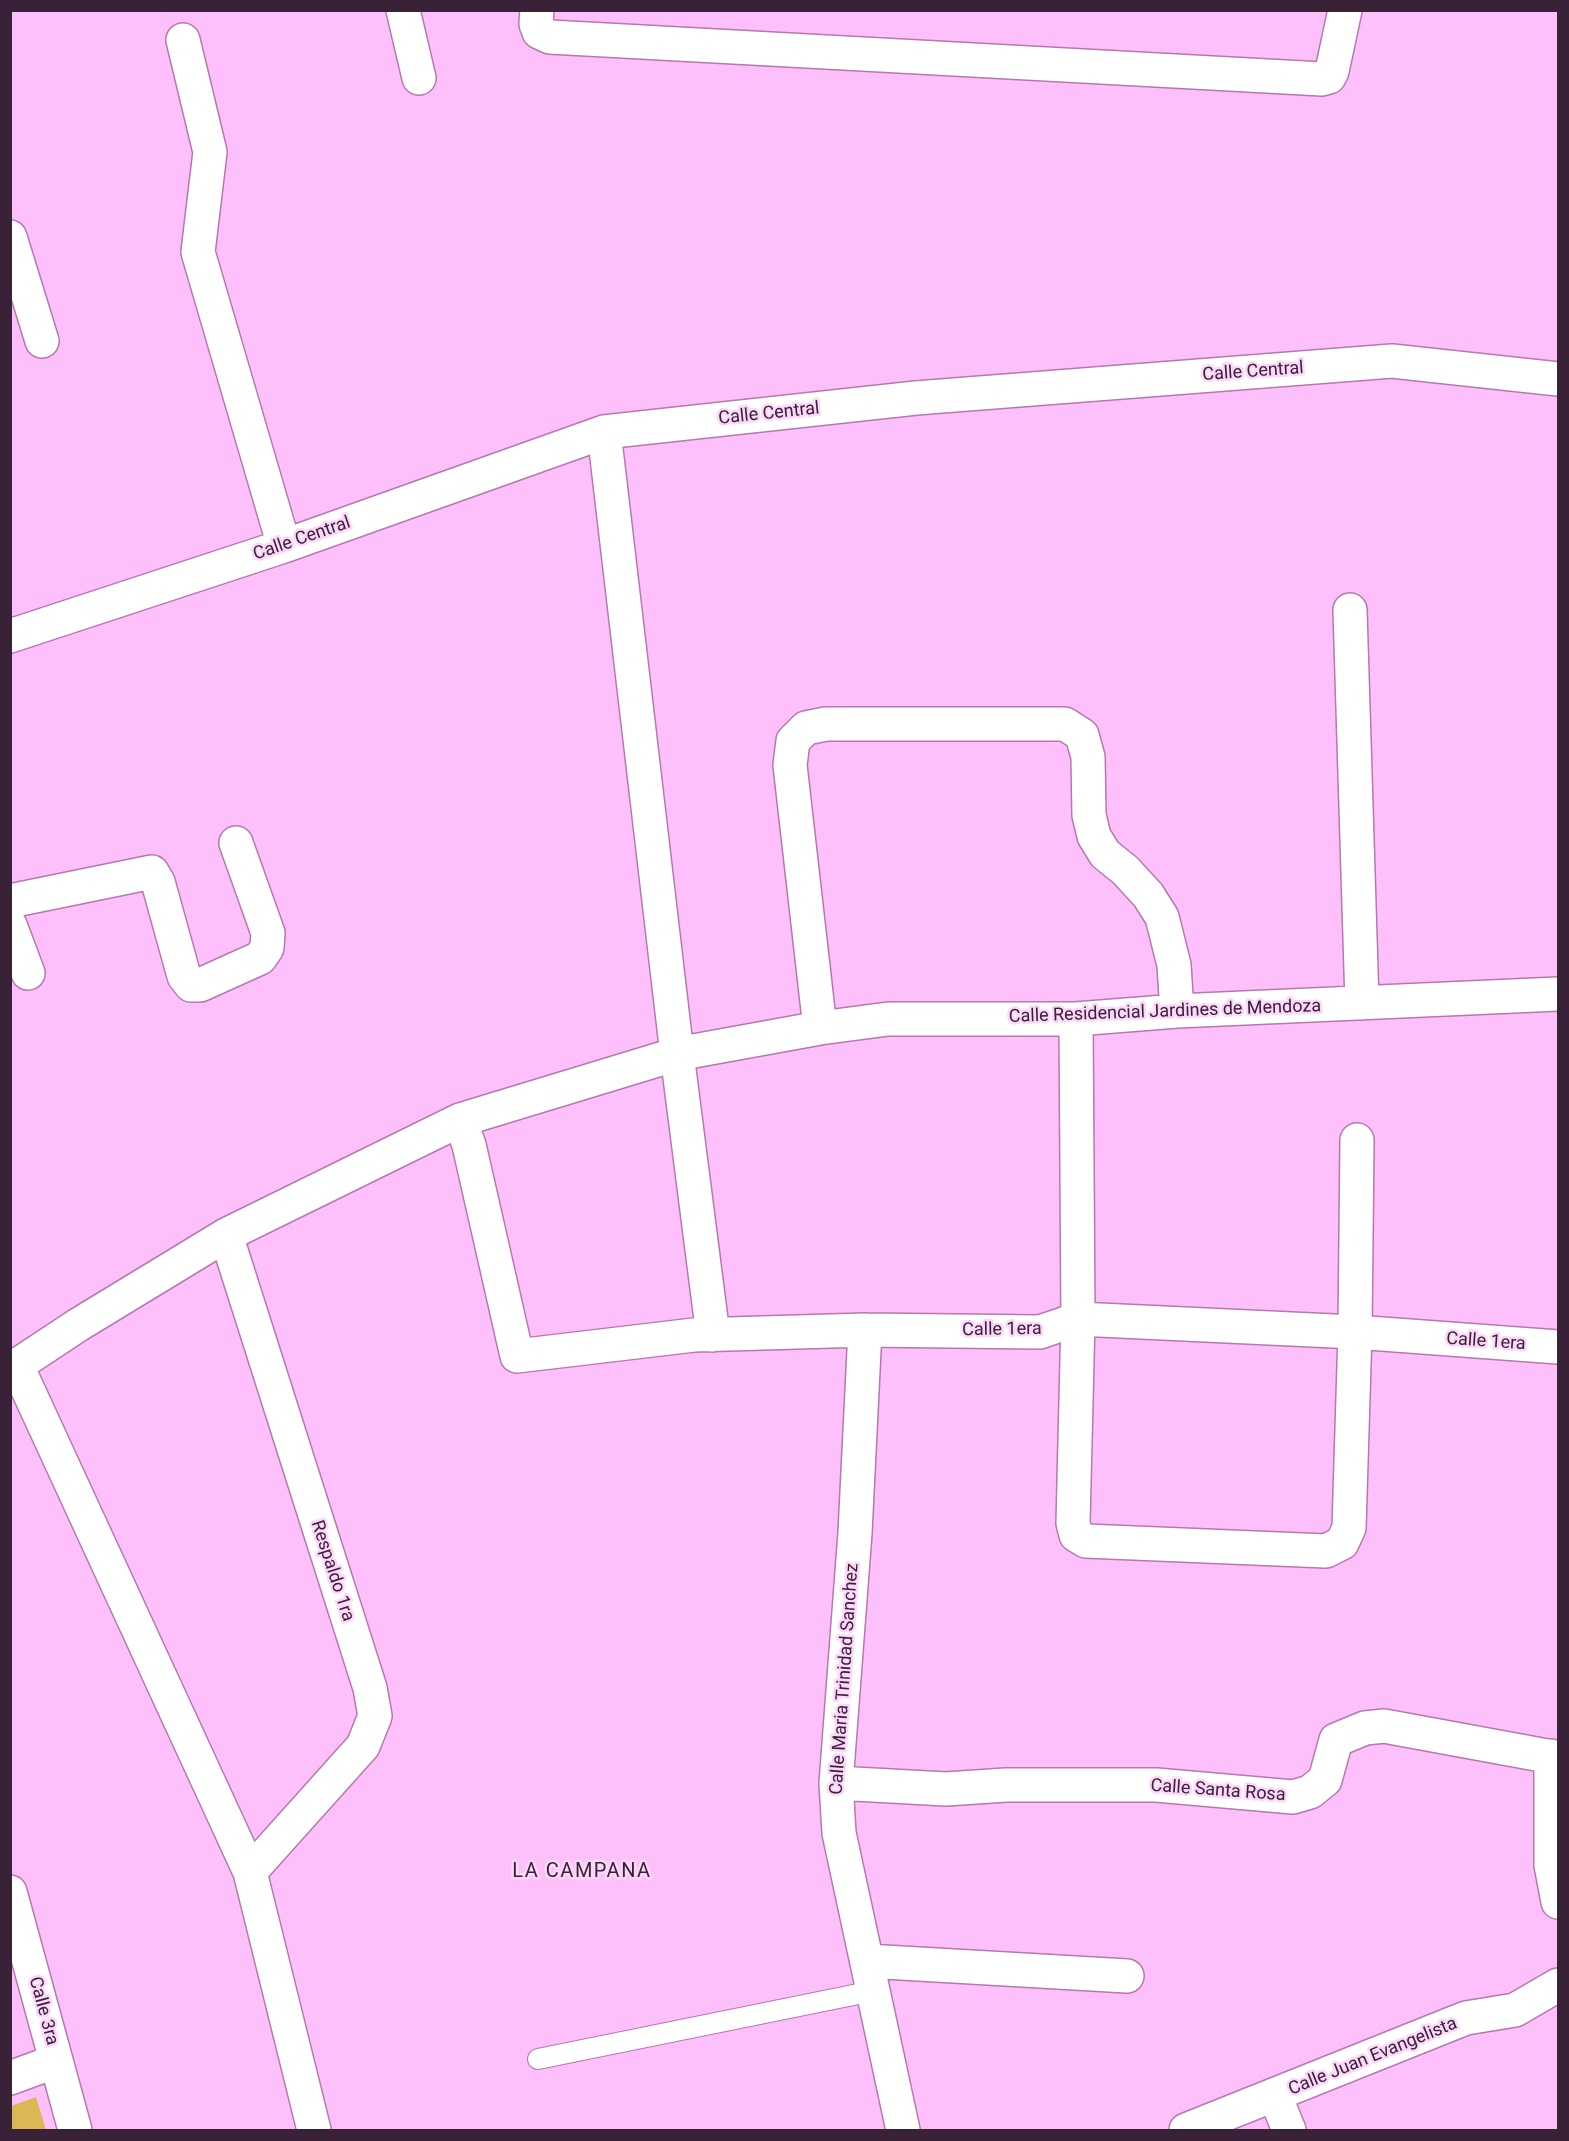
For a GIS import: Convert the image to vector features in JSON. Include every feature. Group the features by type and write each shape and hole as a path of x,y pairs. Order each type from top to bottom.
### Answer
{"street":[{"path":"403,10 419,78"},
{"path":"537,10 536,24 539,32 550,37 1322,80 1329,77 1332,70 1346,10"},
{"path":"183,40 210,152 198,252 284,546"},
{"path":"10,237 16,275 42,341"},
{"name":"Calle Central","path":"10,636 284,546 604,432 916,398 1392,362 1558,379"},
{"path":"604,432 712,1335"},
{"path":"1350,610 1362,1003"},
{"path":"819,1028 790,765 793,741 806,728 826,724 1065,724 1082,735 1088,757 1089,815 1094,836 1105,854 1125,870 1149,895 1162,917 1174,964 1178,1011"},
{"path":"10,901 152,872 158,882 184,976 191,985 200,985 260,958 267,948 268,933 236,843"},
{"path":"10,924 28,973"},
{"name":"Calle Residencial Jardines de Mendoza","path":"14,1368 78,1325 226,1235 460,1120 677,1054 819,1028 888,1019 1076,1019 1178,1011 1558,994"},
{"path":"1076,1019 1078,1319 1073,1523 1076,1535 1086,1541 1326,1551 1342,1543 1349,1528 1355,1332 1357,1140"},
{"name":"Calle 1era","path":"460,1120 469,1145 517,1356 694,1335 865,1330 1040,1332 1078,1319 1355,1332 1558,1347"},
{"name":"Respaldo 1ra","path":"226,1235 370,1688 375,1716 363,1746 250,1872"},
{"name":"Calle Maria Trinidad Sanchez","path":"865,1330 855,1533 836,1783 839,1833 903,2130"},
{"path":"14,1368 250,1872 314,2130"},
{"name":"Calle Santa Rosa","path":"836,1783 946,1789 1006,1785 1156,1785 1293,1797 1310,1792 1325,1780 1336,1740 1365,1728 1384,1726 1555,1757"},
{"path":"1555,1757 1551,1865 1558,1902"},
{"name":"Calle 3ra","path":"10,1892 75,2130"},
{"path":"870,1976 1127,1976"},
{"name":"Calle Juan Evangelista","path":"1186,2130 1466,2018 1515,2010 1558,1985"},
{"path":"10,2078 56,2061"},
{"path":"1275,2096 1289,2130"}],"lane":[{"path":"538,2059 870,1976"}],"shaded area":[{"path":"36,2097 46,2130 11,2130 11,2106"}],"district":[{"name":"LA CAMPANA","path":"582,1872"}]}
